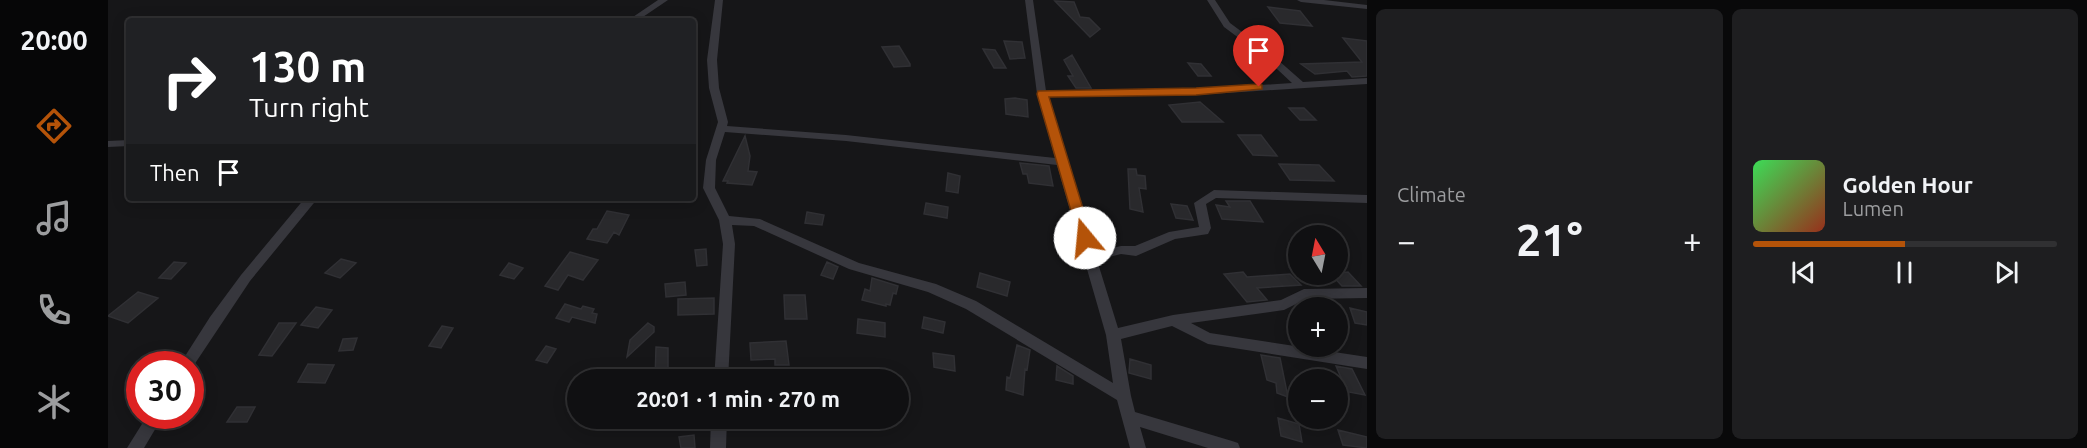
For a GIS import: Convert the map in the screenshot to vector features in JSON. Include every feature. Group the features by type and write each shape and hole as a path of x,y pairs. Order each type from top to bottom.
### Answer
{"street":[{"path":"636,18 664,0"},
{"path":"719,0 712,60 714,88 723,122 711,160 709,189 725,220 729,244 722,369"},
{"path":"1029,0 1042,94 1113,335 1123,396 1138,448"},
{"path":"1210,0 1227,26 1266,54 1300,85"},
{"path":"1301,0 1367,7"},
{"path":"1042,94 1196,92 1367,81"},
{"path":"721,129 846,138 1061,162"},
{"path":"108,144 126,143"},
{"path":"1091,257 1121,250 1136,251 1173,235 1204,231 1200,203 1214,194 1367,199"},
{"path":"195,351 268,248 309,201"},
{"path":"725,220 756,222 854,266 931,288 971,305 1123,396"},
{"path":"1113,335 1173,320 1284,305 1304,294 1367,293"},
{"path":"1173,320 1208,338 1367,363"},
{"path":"1128,417 1232,448"},
{"path":"135,448 147,429"},
{"path":"718,448 719,429"}],"building":[{"path":"1055,1 1074,2 1080,17 1089,18 1100,29 1090,37"},
{"path":"1268,7 1300,11 1312,26 1280,23"},
{"path":"1343,38 1367,41 1367,76 1352,77 1347,71 1315,74 1301,64 1362,62"},
{"path":"1004,41 1022,42 1025,58 1010,59"},
{"path":"899,46 910,66 894,67 882,47"},
{"path":"983,49 995,50 1006,68 994,68"},
{"path":"1072,55 1091,88 1076,88 1068,76 1073,76 1064,60"},
{"path":"1188,63 1201,64 1211,76 1198,76"},
{"path":"1005,99 1027,100 1028,117 1006,114"},
{"path":"1200,102 1223,122 1182,122 1169,105"},
{"path":"1289,108 1304,108 1316,120 1300,120"},
{"path":"1238,135 1261,135 1277,156 1253,155"},
{"path":"745,136 750,156 748,171 757,172 752,185 727,183 728,181 723,181"},
{"path":"1020,163 1049,166 1053,186 1029,183 1027,174 1023,174"},
{"path":"1279,164 1319,165 1334,181 1290,180"},
{"path":"1128,169 1136,169 1137,175 1145,176 1146,189 1139,188 1143,212 1130,209"},
{"path":"948,173 960,176 958,193 946,191"},
{"path":"1226,201 1250,201 1263,222 1222,219 1216,205 1230,207"},
{"path":"926,203 948,207 947,218 924,214"},
{"path":"1171,204 1187,206 1193,220 1176,218"},
{"path":"607,211 629,215 619,235 614,232 607,243 587,239 593,229 597,229"},
{"path":"807,212 824,215 822,225 805,223"},
{"path":"706,249 707,265 697,266 695,250"},
{"path":"570,252 598,260 583,280 568,275 558,290 545,286"},
{"path":"341,259 356,263 340,278 325,273"},
{"path":"174,262 186,263 171,279 159,278"},
{"path":"827,262 838,267 833,279 821,275"},
{"path":"509,263 523,268 514,279 500,275"},
{"path":"1243,272 1247,277 1288,274 1288,285 1301,285 1257,288 1267,300 1247,302 1224,274"},
{"path":"1348,272 1361,286 1342,286 1348,285"},
{"path":"980,273 1010,282 1007,296 977,287"},
{"path":"872,278 898,286 896,294 893,293 890,305 862,300 865,289 870,291"},
{"path":"685,282 686,295 666,297 665,284"},
{"path":"138,292 158,298 128,323 108,316"},
{"path":"784,295 805,295 807,319 785,319"},
{"path":"714,298 714,314 678,315 678,299"},
{"path":"565,304 581,309 583,306 594,309 592,313 597,314 595,323 572,317 569,322 556,318"},
{"path":"316,307 332,310 318,328 301,325"},
{"path":"1350,308 1367,312 1367,325 1355,323"},
{"path":"924,317 945,322 943,333 922,328"},
{"path":"858,319 885,323 885,337 857,333"},
{"path":"279,323 296,323 272,356 259,355"},
{"path":"648,323 654,327 654,332 627,357 630,340"},
{"path":"442,326 453,328 441,348 429,346"},
{"path":"357,338 353,350 339,351 343,339"},
{"path":"786,341 789,365 775,365 775,359 751,360 750,343"},
{"path":"1017,345 1030,350 1027,370 1025,369 1023,395 1006,390 1007,377 1010,378"},
{"path":"546,346 556,349 547,363 536,360"},
{"path":"656,347 668,348 668,369 655,369"},
{"path":"933,353 954,356 955,371 934,367"},
{"path":"1261,355 1280,358 1288,397 1277,393 1276,383 1267,380"},
{"path":"1130,359 1151,365 1151,379 1129,373"},
{"path":"308,364 334,365 325,383 298,382"},
{"path":"1057,366 1073,376 1073,384 1056,380"},
{"path":"1336,366 1352,369 1365,395 1348,392 1348,369 1337,369"},
{"path":"237,407 255,407 247,422 227,422"},
{"path":"1278,418 1288,421 1288,429 1300,429 1302,442 1281,436"},
{"path":"1338,430 1367,437 1367,448 1343,445"},
{"path":"694,435 695,448 681,448 679,437"}],"route":[{"path":"1085,238 1042,94 1196,92 1259,87"}]}
